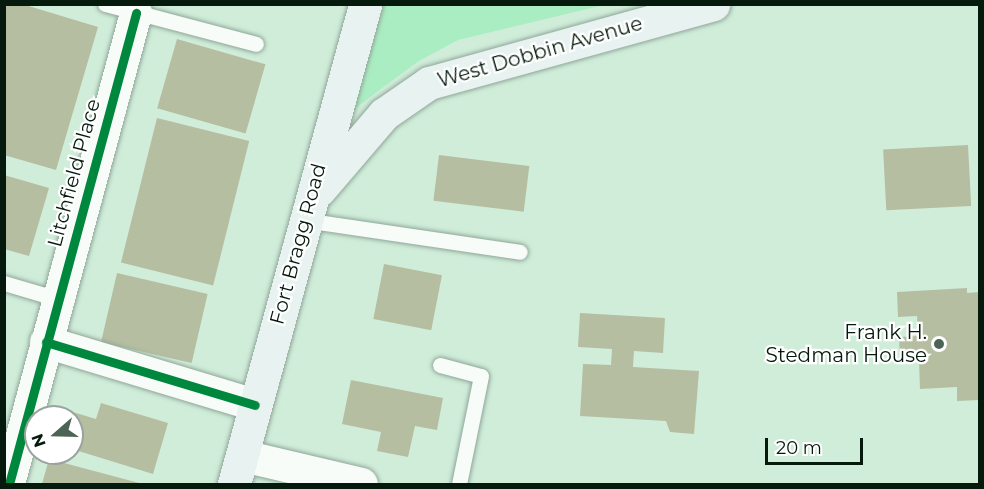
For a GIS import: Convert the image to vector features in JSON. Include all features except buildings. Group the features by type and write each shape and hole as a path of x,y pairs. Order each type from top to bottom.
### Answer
{"main road":[{"name":"Fort Bragg Road","path":"238,470 306,211 365,4"},
{"name":"West Dobbin Avenue","path":"306,211 384,114 429,83 713,4"}],"street":[{"name":"Litchfield Place","path":"9,484 136,13"},
{"path":"46,342 255,405"},
{"path":"238,470 361,484"}],"lane":[{"path":"105,4 256,44"},
{"path":"306,211 520,252"},
{"path":"4,283 58,299"},
{"path":"440,365 481,376 459,484"}],"green space":[{"path":"377,5 604,5 458,40 419,61 378,91 356,108 345,126"}],"cycle path":[{"path":"9,484 136,13"},
{"path":"46,342 255,405"}],"place":[{"name":"Frank H. Stedman House","path":"939,344"}]}
